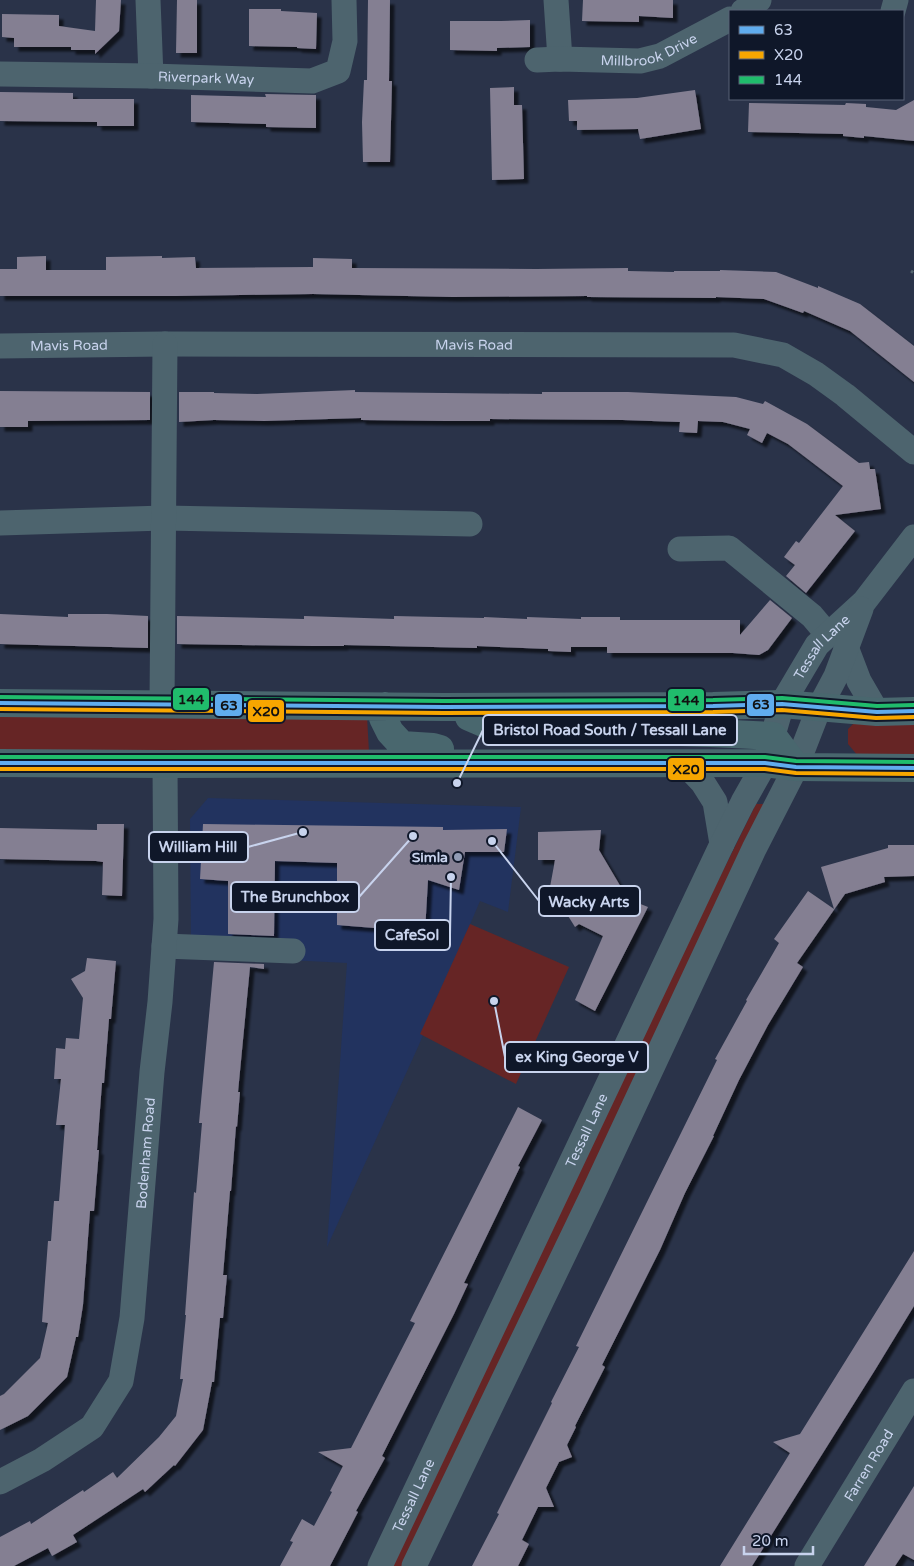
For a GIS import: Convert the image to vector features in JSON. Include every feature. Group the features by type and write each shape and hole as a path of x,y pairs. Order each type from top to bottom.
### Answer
{"highway":[{"path":"0,703 444,707 782,704 877,712 914,711"},
{"path":"385,706 383,718 390,732 402,745 433,747 492,764"},
{"path":"444,707 490,726 773,736 796,767"},
{"path":"0,763 765,763 796,767 914,768"}],"street":[{"path":"148,0 151,76"},
{"name":"Riverpark Way","path":"0,74 312,81 338,71 345,41 344,0"},
{"name":"Millbrook Drive","path":"556,0 548,60 640,61 660,56 729,20"},
{"path":"744,10 759,0"},
{"path":"162,704 165,344"},
{"name":"Mavis Road","path":"0,346 165,344 734,345 783,355 816,374 914,452"},
{"path":"0,523 164,518 470,524"},
{"name":"Tessall Lane","path":"414,1566 592,1196 750,858 796,767 819,708 836,676 837,641 864,602 914,537"},
{"path":"680,549 729,548 812,616 837,641"},
{"name":"Tessall Lane","path":"380,1566 742,802 765,763 782,704 817,645 837,641"},
{"name":"Tessall Lane","path":"837,641 877,712"},
{"name":"Bodenham Road","path":"0,1482 42,1460 92,1427 121,1380 132,1318 166,919 164,764"},
{"path":"685,764 703,783 715,802 722,844"},
{"path":"164,946 293,951"},
{"name":"Farren Road","path":"807,1566 914,1391"}],"shaded area":[{"path":"0,712 367,716 369,752 0,750"},
{"path":"914,720 914,755 858,756 848,744 848,729 855,722"},
{"path":"208,798 521,807 508,912 480,901 418,1047 327,1247 347,963 191,955 190,819"},
{"path":"756,804 765,804 405,1566 384,1566 559,1203"},
{"path":"470,924 569,967 516,1084 420,1034"}],"building":[{"path":"96,0 121,0 119,31 95,54 95,50 71,50 71,47 14,47 14,38 2,37 2,14 59,15 59,26 95,31"},
{"path":"177,0 197,0 197,53 176,53"},
{"path":"368,0 390,0 389,81 392,81 390,162 363,162 362,122 364,80 367,80"},
{"path":"583,0 673,0 673,18 639,16 639,22 582,21"},
{"path":"249,9 281,9 281,11 317,13 316,49 249,46"},
{"path":"530,20 530,47 497,48 497,51 450,50 450,21"},
{"path":"514,87 514,105 522,105 524,179 492,180 490,88"},
{"path":"695,90 701,129 640,139 638,129 577,130 577,121 569,121 568,100 637,98"},
{"path":"0,92 73,93 73,99 134,99 134,126 97,126 97,122 0,121"},
{"path":"265,94 316,95 316,128 266,127 266,124 191,122 191,95 266,97"},
{"path":"914,100 914,141 843,136 843,134 748,132 749,103 845,105 846,103 866,104 866,107 896,110"},
{"path":"46,256 46,270 106,270 106,257 162,256 162,258 195,257 196,268 313,267 313,258 352,259 352,268 628,268 628,271 720,270 776,272 818,288 818,286 860,304 914,346 914,382 850,331 804,311 803,313 764,299 313,294 0,296 0,269 17,269 17,257"},
{"path":"355,390 355,392 542,394 542,392 628,392 736,397 763,404 765,401 807,424 859,463 869,462 870,469 875,469 881,509 835,515 855,531 806,593 786,576 795,565 784,557 796,541 799,543 843,486 788,444 767,433 762,443 747,435 750,429 723,422 698,421 697,433 679,432 680,422 623,420 490,419 490,421 446,421 361,420 361,418 179,422 179,392 257,394"},
{"path":"0,391 150,392 150,420 28,421 28,427 0,427"},
{"path":"770,600 792,618 768,650 759,655 733,653 607,653 607,647 571,647 571,652 548,651 548,649 477,646 477,648 177,644 177,616 304,619 304,616 394,619 394,616 527,619 527,617 581,619 581,617 620,617 620,620 740,620 740,635"},
{"path":"0,614 68,617 68,614 148,616 148,648 0,644"},
{"path":"97,824 124,824 122,896 102,895 103,862 0,859 0,828 97,830"},
{"path":"203,824 443,827 443,830 507,829 504,852 465,852 459,890 428,880 425,932 337,925 337,863 275,861 274,936 228,934 228,881 200,879"},
{"path":"601,830 599,850 628,899 648,907 595,1011 575,1000 603,936 579,924 575,927 550,887 555,860 538,860 538,832"},
{"path":"888,845 914,845 914,876 884,877 885,882 845,894 797,963 803,967 768,1025 739,1080 660,1250 602,1365 605,1367 567,1445 572,1457 559,1462 546,1488 554,1507 538,1507 522,1540 529,1544 518,1566 472,1566 579,1347 576,1346 717,1060 715,1059 779,943 774,939 808,891 834,909 821,867 888,848"},
{"path":"87,958 116,961 104,1083 102,1083 94,1211 90,1211 83,1305 78,1337 76,1337 67,1377 28,1416 0,1430 0,1396 40,1358 48,1323 42,1322 48,1241 51,1241 54,1201 59,1201 65,1125 56,1125 61,1079 54,1079 56,1048 65,1049 66,1038 79,1039 83,998 71,979 85,971"},
{"path":"214,962 264,964 264,969 250,967 223,1275 227,1275 223,1318 220,1318 214,1382 212,1382 203,1430 175,1466 145,1492 143,1489 73,1535 77,1542 52,1556 48,1548 14,1566 0,1566 0,1537 30,1521 31,1524 113,1472 117,1478 159,1437 176,1416 183,1379 180,1379 194,1192 196,1193 202,1123 199,1123"},
{"path":"518,1107 542,1120 518,1166 520,1167 464,1283 468,1284 454,1314 382,1456 385,1458 356,1511 358,1512 330,1566 280,1566 293,1542 290,1541 302,1519 314,1526 343,1466 318,1452 351,1448 415,1323 410,1321"},
{"path":"914,1251 914,1306 875,1370 752,1566 720,1566 790,1453 773,1442 800,1434"},
{"path":"914,1486 914,1560 903,1554 895,1566 864,1566"}],"transit line":[{"name":"144","path":"0,697 444,701 782,698 877,706 914,705"},
{"name":"63","path":"0,703 444,707 782,704 877,712 914,711"},
{"name":"X20","path":"0,709 444,713 782,710 876,718 914,717"},
{"name":"144","path":"0,757 765,757 796,761 914,762"},
{"name":"63","path":"0,763 765,763 796,767 914,768"},
{"name":"X20","path":"0,769 765,769 796,773 914,774"}],"place":[{"name":"Bristol Road South / Tessall Lane","path":"457,783"},
{"name":"William Hill","path":"303,832"},
{"name":"The Brunchbox","path":"413,836"},
{"name":"Wacky Arts","path":"492,841"},
{"name":"Simla","path":"458,857"},
{"name":"CafeSol","path":"451,877"},
{"name":"ex King George V","path":"494,1001"}]}
